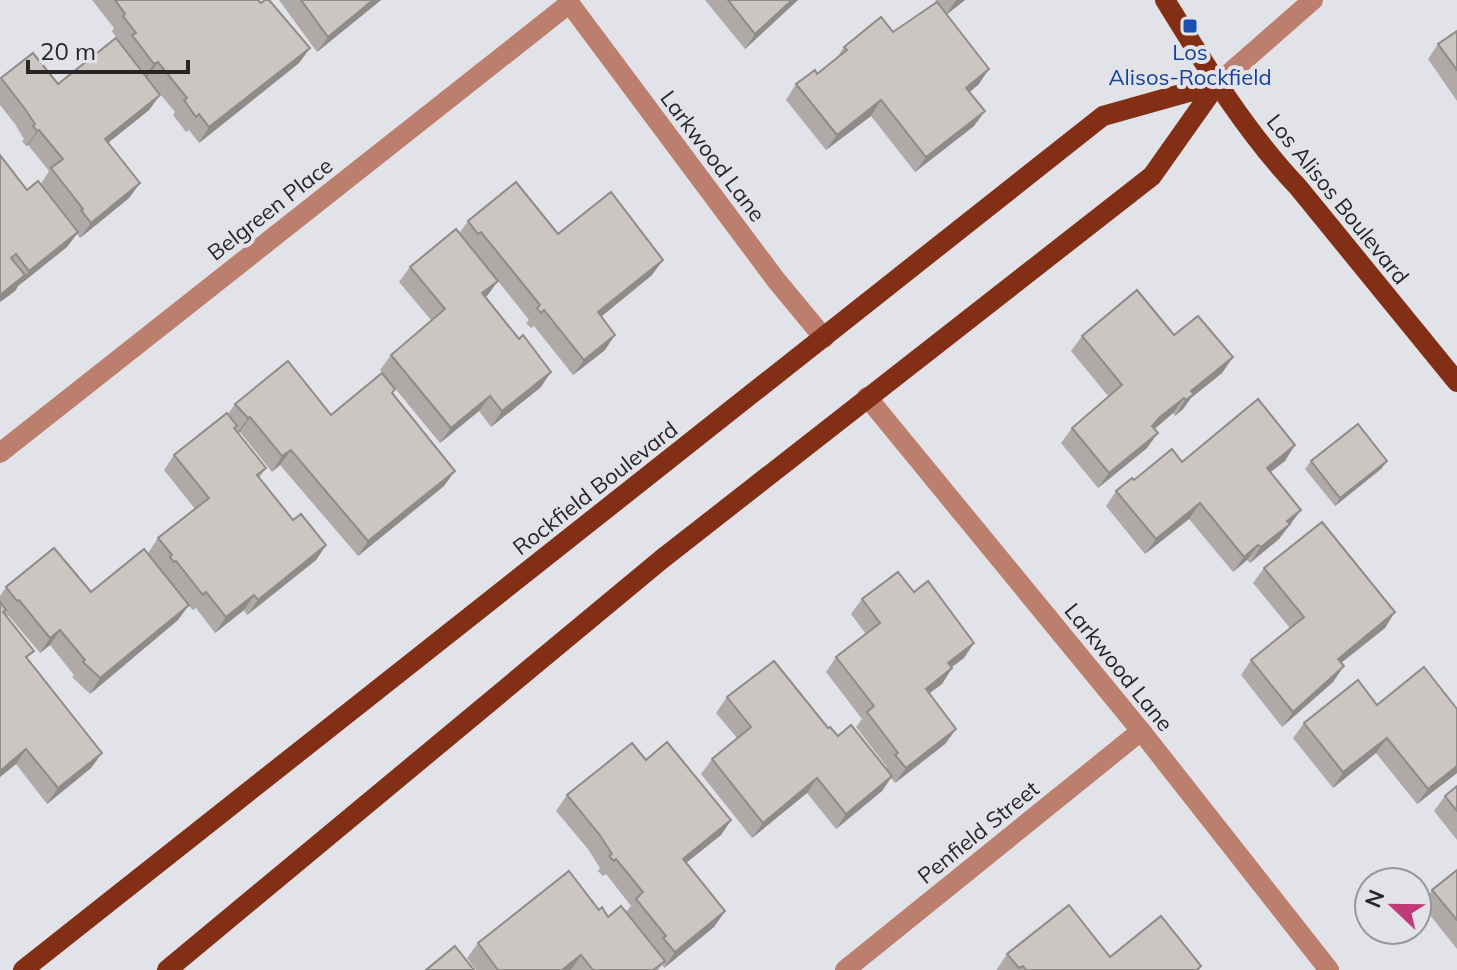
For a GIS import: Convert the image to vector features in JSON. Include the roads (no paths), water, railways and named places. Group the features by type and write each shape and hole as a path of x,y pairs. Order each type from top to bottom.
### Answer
{"main road":[{"name":"Los Alisos Boulevard","path":"1165,0 1217,84 1273,161 1298,187 1457,382"},
{"name":"Rockfield Boulevard","path":"23,970 1103,116 1217,84"},
{"name":"Rockfield Boulevard","path":"167,970 662,559 1152,176 1217,84"}],"street":[{"name":"Rockfield Boulevard","path":"1217,84 1313,0"},
{"name":"Larkwood Lane","path":"568,2 776,280 824,338"},
{"name":"Belgreen Place","path":"0,453 568,2"},
{"name":"Larkwood Lane","path":"867,397 1141,731 1329,970"},
{"name":"Penfield Street","path":"845,970 1141,731"}],"place":[{"name":"Los Alisos-Rockfield","path":"1190,26"}]}
